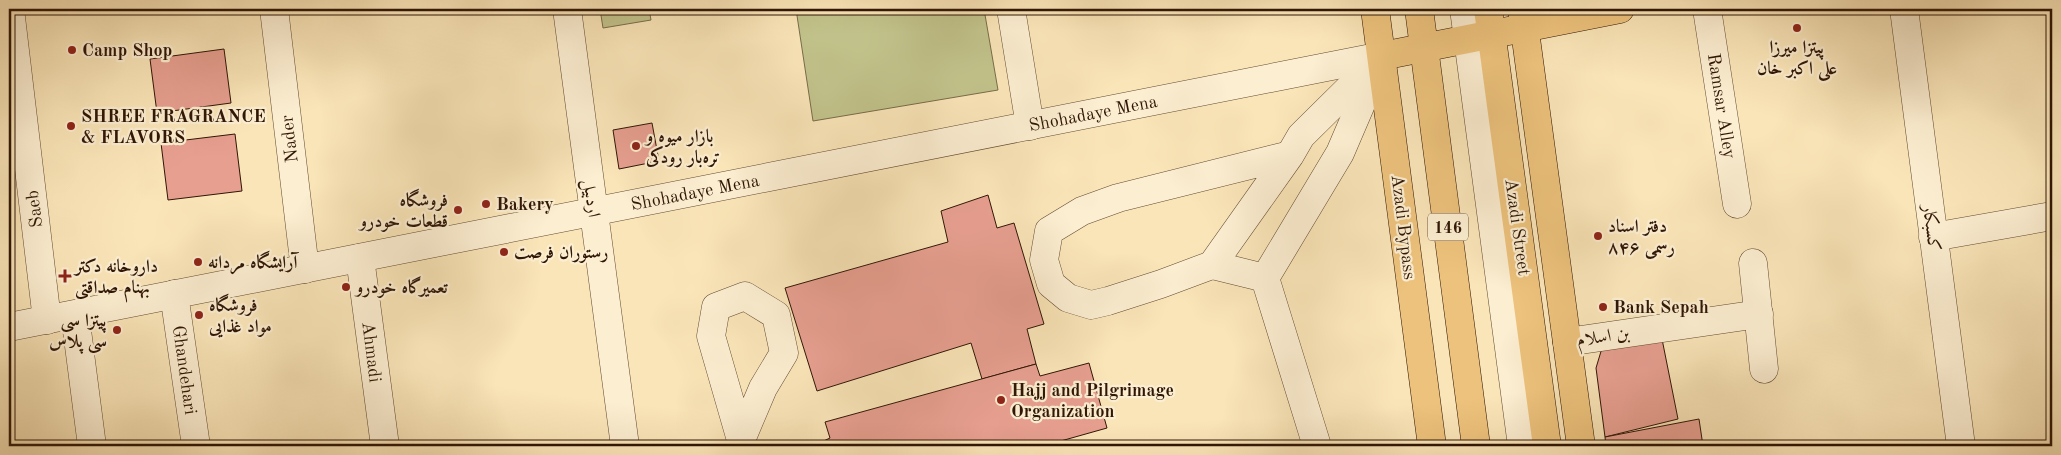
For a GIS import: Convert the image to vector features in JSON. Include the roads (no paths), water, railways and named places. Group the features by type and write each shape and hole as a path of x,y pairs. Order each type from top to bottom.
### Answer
{"main road":[{"name":"Azadi Bypass","path":"1375,9 1432,446"},
{"name":"146","path":"1419,9 1476,446"},
{"path":"1382,56 1424,48 1475,31 1524,18 1620,9"},
{"path":"1524,18 1581,446"},
{"name":"Azadi Street","path":"1475,31 1547,446"}],"street":[{"name":"Saeb","path":"10,9 47,320"},
{"name":"Nader","path":"274,9 305,269"},
{"name":"اردبیل","path":"568,9 625,446"},
{"path":"1011,9 1030,126"},
{"path":"1448,9 1475,31 1506,446"},
{"path":"1464,9 1475,31 1522,446"},
{"name":"Ramsar Alley","path":"1707,9 1737,204"},
{"name":"کسبکار","path":"1904,9 1961,446"},
{"name":"Shohadaye Mena","path":"9,327 1382,56"},
{"path":"1290,155 1118,198 1082,211 1049,231 1044,260 1051,284 1068,298 1090,305 1108,302 1212,264 1290,155 1301,136 1382,56"},
{"path":"1317,446 1265,278 1340,153 1382,56"},
{"path":"1933,237 2052,216"},
{"name":"Ahmadi","path":"360,258 385,446"},
{"path":"1753,263 1764,369"},
{"path":"1212,264 1265,278"},
{"name":"Ghandehari","path":"174,294 196,446"},
{"path":"75,314 92,446"},
{"name":"بن اسلام","path":"1567,342 1759,314"}],"place":[{"name":"پیتزا میرزا علی اکبر خان","path":"1797,28"},
{"name":"Camp Shop","path":"72,50"},
{"name":"SHREE FRAGRANCE & FLAVORS","path":"71,126"},
{"name":"بازار میوه و تره‌بار رودکی","path":"636,146"},
{"name":"Bakery","path":"486,204"},
{"name":"فروشگاه قطعات خودرو","path":"458,210"},
{"name":"دفتر اسناد رسمی ۸۴۶","path":"1598,236"},
{"name":"رستوران فرصت","path":"504,252"},
{"name":"آرایشگاه مردانه","path":"198,262"},
{"name":"داروخانه دکتر بهنام صداقتی","path":"65,276"},
{"name":"تعمیرگاه خودرو","path":"346,287"},
{"name":"Bank Sepah","path":"1603,307"},
{"name":"فروشگاه مواد غذایی","path":"199,315"},
{"name":"پیتزا سی سی پلاس","path":"117,330"},
{"name":"Hajj and Pilgrimage Organization","path":"1001,400"}]}
